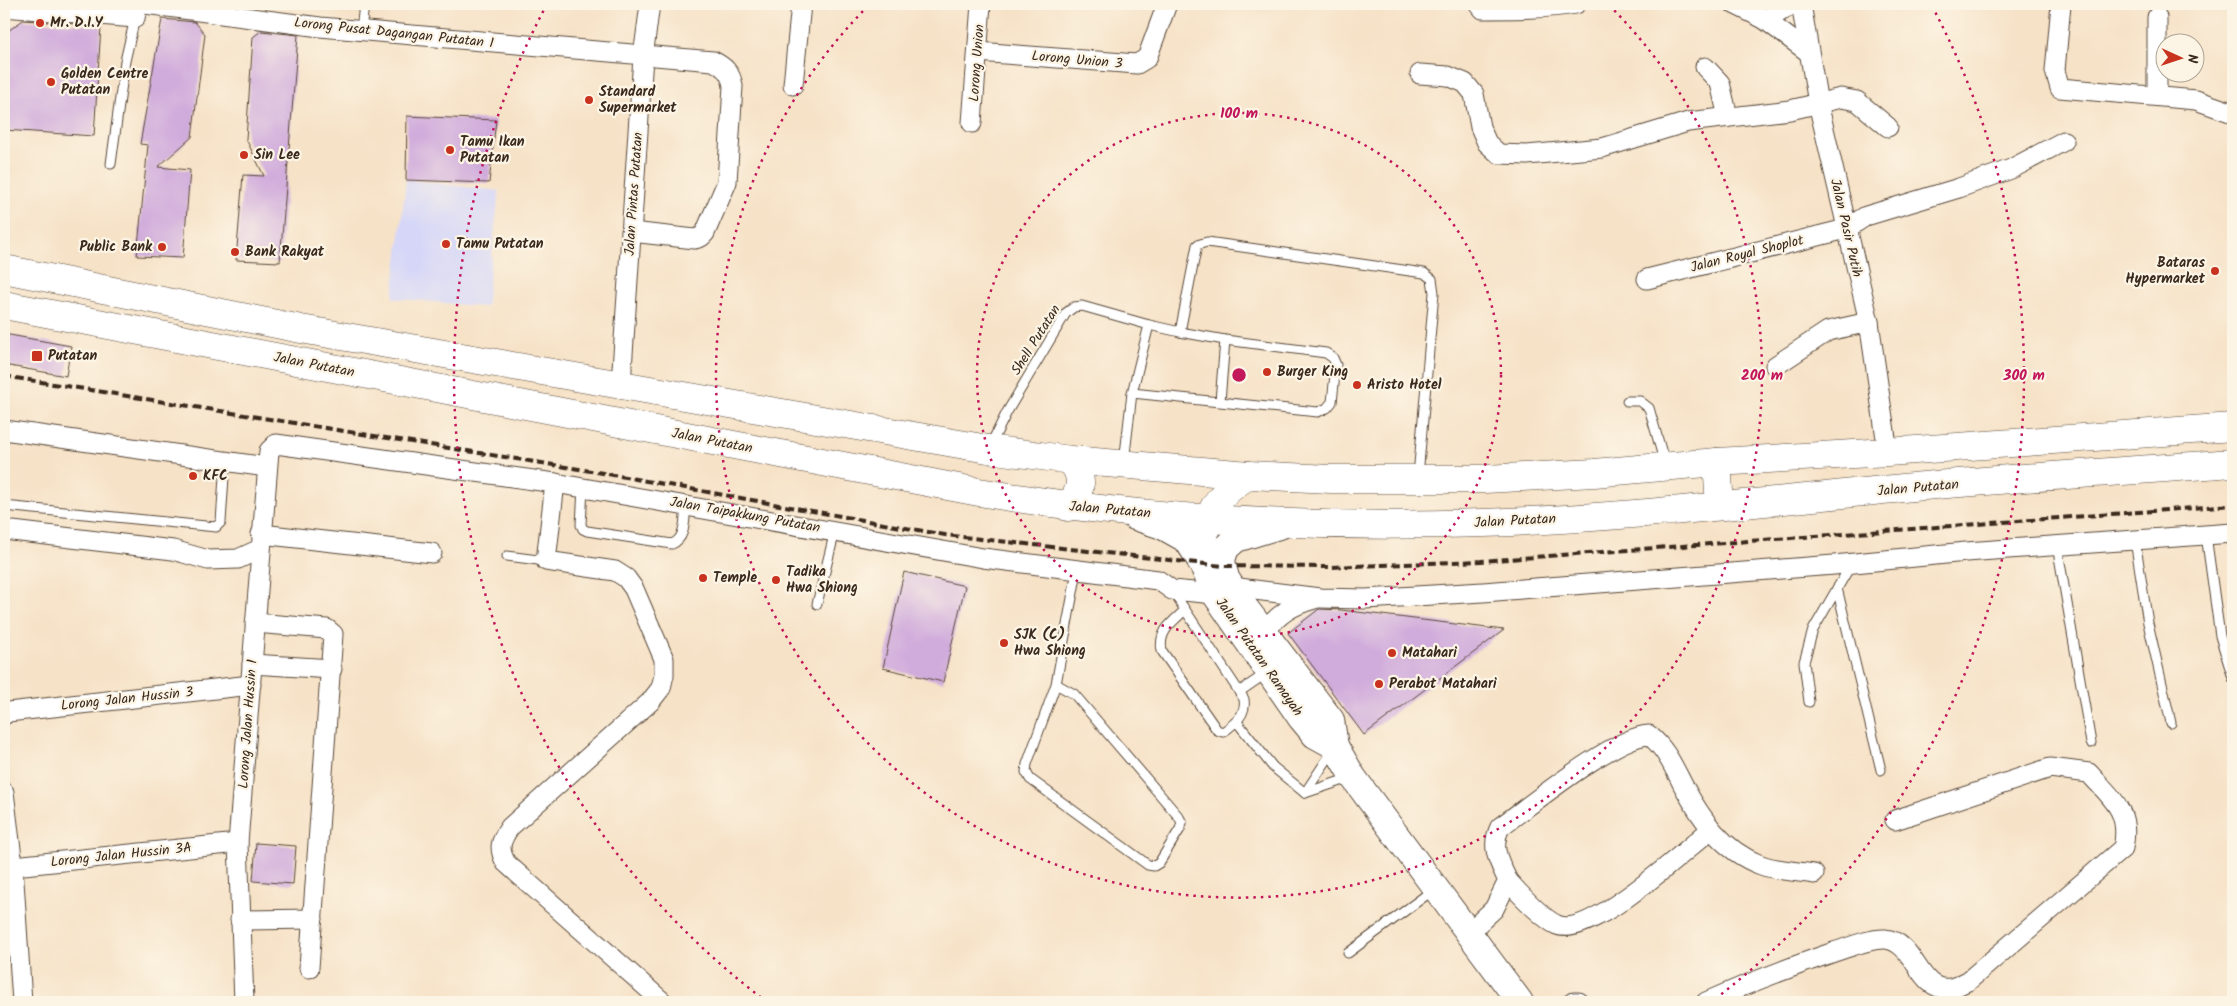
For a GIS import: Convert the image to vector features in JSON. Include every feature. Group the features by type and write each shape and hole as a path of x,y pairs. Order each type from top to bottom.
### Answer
{"highway":[{"path":"4,270 301,329 988,449 1070,460 1124,463 1249,475 1330,479 1505,478 2233,427"},
{"name":"Jalan Putatan","path":"4,305 979,492 1068,507 1289,524 1484,523 1720,506 1926,486 2233,463"},
{"path":"1888,452 1926,486"},
{"path":"1068,507 1076,498 1080,485 1080,472 1070,460"},
{"path":"1717,462 1720,506"},
{"path":"1202,563 1207,518 1233,484 1249,475"}],"main road":[{"name":"Jalan Putatan Ramayah","path":"1122,512 1162,526 1187,540 1223,591 1269,671 1315,736 1335,746"},
{"name":"Jalan Putatan Ramayah","path":"1289,524 1236,539 1226,548 1222,560 1223,591 1265,632 1331,720 1335,746 1353,777 1520,1002"}],"street":[{"name":"Jalan Pintas Putatan","path":"621,384 643,57 650,4"},
{"path":"793,85 800,4"},
{"name":"Lorong Union","path":"972,123 981,4"},
{"name":"Lorong Union 3","path":"978,52 1137,64 1147,58 1167,4"},
{"path":"1479,4 1483,9 1512,9 1551,8 1576,4"},
{"path":"1734,4 1764,19 1808,52"},
{"path":"1764,19 1775,15 1793,4"},
{"name":"Jalan Pasir Putih","path":"1800,4 1818,103 1868,322 1888,452"},
{"path":"2060,4 2055,70 2060,88 2157,95 2196,100 2233,113"},
{"name":"Lorong Pusat Dagangan Putatan 1","path":"4,7 139,9 643,57 713,61 722,65 732,78 727,182 705,233 701,238 694,239 632,232"},
{"path":"2157,17 2157,95"},
{"path":"1705,67 1720,83 1728,117"},
{"path":"1420,74 1448,76 1465,83 1474,94 1480,127 1487,144 1499,154 1527,155 1602,148 1688,122 1790,110 1841,98 1857,101 1888,127"},
{"name":"Jalan Royal Shoplot","path":"1647,279 1846,229 1866,216 1959,188 2011,169 2064,141"},
{"path":"1775,366 1828,331 1868,322"},
{"path":"4,430 267,467"},
{"name":"Jalan Taipakkung Putatan","path":"271,446 276,444 555,483 983,558 1158,580 1172,590 1223,591 1320,598"},
{"name":"Lorong Jalan Hussin 1","path":"244,1002 238,843 251,686 260,541 267,467 271,446"},
{"path":"555,483 546,561 615,571 626,578 634,589 664,659 664,675 662,688 650,702 510,827 502,838 500,852 506,863 663,1002"},
{"path":"4,530 173,550 208,560 224,561 238,559 260,541 432,553"},
{"path":"1265,632 1274,619 1285,610 1297,604 1320,598 1365,598 1483,592 2057,545 2233,533"},
{"path":"255,623 327,629 334,634 309,968"},
{"path":"252,664 332,670"},
{"name":"Lorong Jalan Hussin 3","path":"4,716 8,712 251,686"},
{"path":"1710,830 1680,856 1597,918 1571,927 1557,925 1519,893 1508,881 1496,857 1495,837 1500,827 1619,744 1639,736 1649,735 1662,746 1698,814 1710,830 1737,853 1762,866 1814,874"},
{"path":"1706,1002 1786,969 1855,945 1885,939 1904,946 1921,973 1933,986 1950,988 1968,981 2123,848 2127,831 2122,810 2089,772 2050,768 1895,820"},
{"path":"4,792 8,867 22,1002"},
{"name":"Lorong Jalan Hussin 3A","path":"8,867 238,843"},
{"path":"1469,932 1494,909 1508,881"},
{"path":"240,920 313,919"},
{"path":"1573,1002 1579,1002"}],"lane":[{"path":"361,31 364,4"},
{"path":"111,164 125,61 139,9"},
{"path":"1180,332 1193,258 1197,246 1207,242 1424,273 1432,279 1434,293 1418,478"},
{"name":"Shell Putatan","path":"988,449 1007,412 1061,321 1074,307 1082,306 1149,325"},
{"path":"1124,463 1132,394 1149,325 1225,340 1326,353 1333,358 1336,365 1332,402 1327,408 1318,412 1220,401 1132,394"},
{"path":"1220,401 1225,340"},
{"path":"1627,400 1640,401 1649,408 1666,467"},
{"path":"4,506 216,527 221,522 226,462"},
{"path":"583,488 581,525 587,531 672,544 679,541 682,536 686,505"},
{"path":"817,604 835,531"},
{"path":"2206,535 2220,636 2233,678"},
{"path":"2135,540 2148,623 2171,723"},
{"path":"2057,545 2091,743"},
{"path":"507,556 546,561"},
{"path":"1809,702 1804,662 1813,630 1852,563"},
{"path":"1056,684 1074,694 1179,817 1182,823 1180,829 1159,863 1154,866 1148,865 1038,785 1026,772 1027,764 1056,684 1078,571"},
{"path":"1837,588 1881,770"},
{"path":"1172,590 1245,704 1237,722 1223,732 1217,730 1162,650 1160,641 1163,632 1184,611"},
{"path":"1239,692 1269,671"},
{"path":"1237,722 1273,767 1305,793"},
{"path":"1305,793 1328,761 1335,746"},
{"path":"1305,793 1353,777"},
{"path":"1348,953 1436,889"}],"shaded area":[{"name":"Tamu Putatan","path":"406,180 499,191 486,307 393,298"}],"building":[{"path":"162,19 195,22 205,34 192,137 158,167 190,170 183,258 137,256 148,145 140,144"},
{"name":"Golden Centre Putatan","path":"23,20 101,26 94,136 4,130 4,34"},
{"path":"261,31 298,35 280,262 236,260 243,175 264,176 246,139 253,37"},
{"name":"Tamu Ikan Putatan","path":"407,116 496,120 489,183 406,180"},
{"name":"Putatan","path":"4,334 71,346 66,376 4,365"},
{"path":"904,572 965,586 943,682 883,668"},
{"name":"Perabot Matahari","path":"1319,609 1504,630 1364,735 1288,633"},
{"path":"256,843 296,846 293,884 253,881"}],"railway":[{"path":"4,376 597,472 945,535 1223,566 1330,567 1481,561 2233,505"}],"place":[{"name":"Mr. D.I.Y","path":"40,23"},
{"name":"Golden Centre Putatan","path":"51,82"},
{"name":"Standard Supermarket","path":"589,100"},
{"name":"Tamu Ikan Putatan","path":"450,150"},
{"name":"Sin Lee","path":"244,155"},
{"name":"Tamu Putatan","path":"446,244"},
{"name":"Public Bank","path":"162,247"},
{"name":"Bank Rakyat","path":"235,252"},
{"name":"Bataras Hypermarket","path":"2215,271"},
{"name":"Putatan","path":"37,356"},
{"name":"Burger King","path":"1267,372"},
{"name":"Aristo Hotel","path":"1357,385"},
{"name":"KFC","path":"193,476"},
{"name":"Temple","path":"703,578"},
{"name":"Tadika Hwa Shiong","path":"776,580"},
{"name":"SJK (C) Hwa Shiong","path":"1004,643"},
{"name":"Matahari","path":"1392,653"},
{"name":"Perabot Matahari","path":"1379,684"}]}
